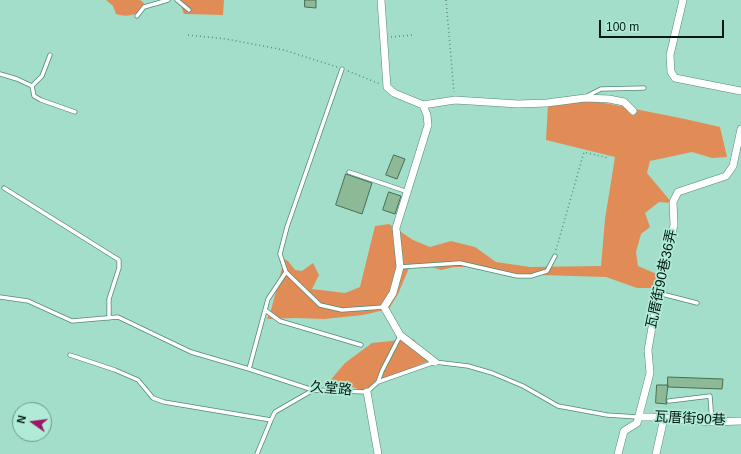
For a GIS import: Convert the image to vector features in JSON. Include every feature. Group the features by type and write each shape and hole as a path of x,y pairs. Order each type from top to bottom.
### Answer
{"street":[{"path":"381,0 387,87 394,93 423,105 455,100 518,104 547,103 585,98 609,98 624,102 633,111"},
{"path":"683,0 670,55 671,72 675,78 741,91"},
{"path":"423,105 427,115 428,125 396,228 400,267 393,293 384,306 400,335 435,362"},
{"name":"瓦厝街90巷36弄","path":"638,417 650,373 648,350 658,293 674,225 673,202 678,192 726,176 733,166 741,129"},
{"path":"367,392 378,454"},
{"path":"618,454 624,431 637,423 638,417"},
{"name":"瓦厝街90巷","path":"638,417 712,422 741,421"},
{"path":"656,454 664,418"}],"lane":[{"path":"137,16 144,8 168,0"},
{"path":"177,0 189,10"},
{"path":"32,86 42,76 50,55"},
{"path":"342,69 287,227 280,254 286,272 320,305 342,310 384,306"},
{"path":"0,74 17,79 32,86"},
{"path":"32,86 34,96 75,112"},
{"path":"585,98 601,89 644,88"},
{"path":"349,172 408,192"},
{"path":"4,188 118,260 119,268 109,299 109,318"},
{"path":"400,267 460,263 517,276 531,276 547,271 555,256"},
{"path":"249,369 268,299 286,272"},
{"path":"658,293 697,303"},
{"name":"久堂路","path":"0,297 28,300 72,321 118,317 191,352 313,390 367,392 378,382 435,362 468,366 492,374 524,386 558,406 607,415 638,417"},
{"path":"265,310 280,321 361,345"},
{"path":"378,382 400,335"},
{"path":"70,355 115,370 138,380 153,398 164,402 271,420"},
{"path":"257,454 275,412 313,390"},
{"path":"669,401 710,396 712,422"}],"path":[{"path":"446,0 455,100"},
{"path":"188,35 226,39 284,50 342,69 387,87"},
{"path":"383,38 413,35"},
{"path":"555,256 584,152 608,158"}],"shaded area":[{"path":"106,0 140,0 144,3 142,10 139,12 133,15 123,15 116,14 113,6"},
{"path":"179,0 224,0 223,15 184,14"},
{"path":"580,98 720,127 727,157 712,158 692,152 650,161 647,173 672,203 659,202 645,213 650,227 641,234 636,252 638,266 659,275 652,288 637,288 606,277 541,275 513,276 466,267 454,267 441,270 428,266 409,268 398,294 389,309 363,315 324,319 267,319 271,310 282,268 279,256 288,261 295,270 302,271 313,263 319,275 312,289 345,293 360,287 375,226 389,224 413,240 430,247 451,241 475,247 496,262 530,267 601,266 605,219 615,157 546,140 548,104"},
{"path":"413,339 426,352 431,360 378,382 367,392 352,387 328,388 330,383 328,383 345,363 372,343"}],"building":[{"path":"305,0 316,0 316,8 305,7"},
{"path":"394,155 405,159 397,179 386,175"},
{"path":"346,174 372,183 362,214 336,205"},
{"path":"389,192 401,196 395,214 383,210"},
{"path":"668,377 723,379 722,389 668,387"},
{"path":"657,385 668,385 667,404 656,403"}]}
